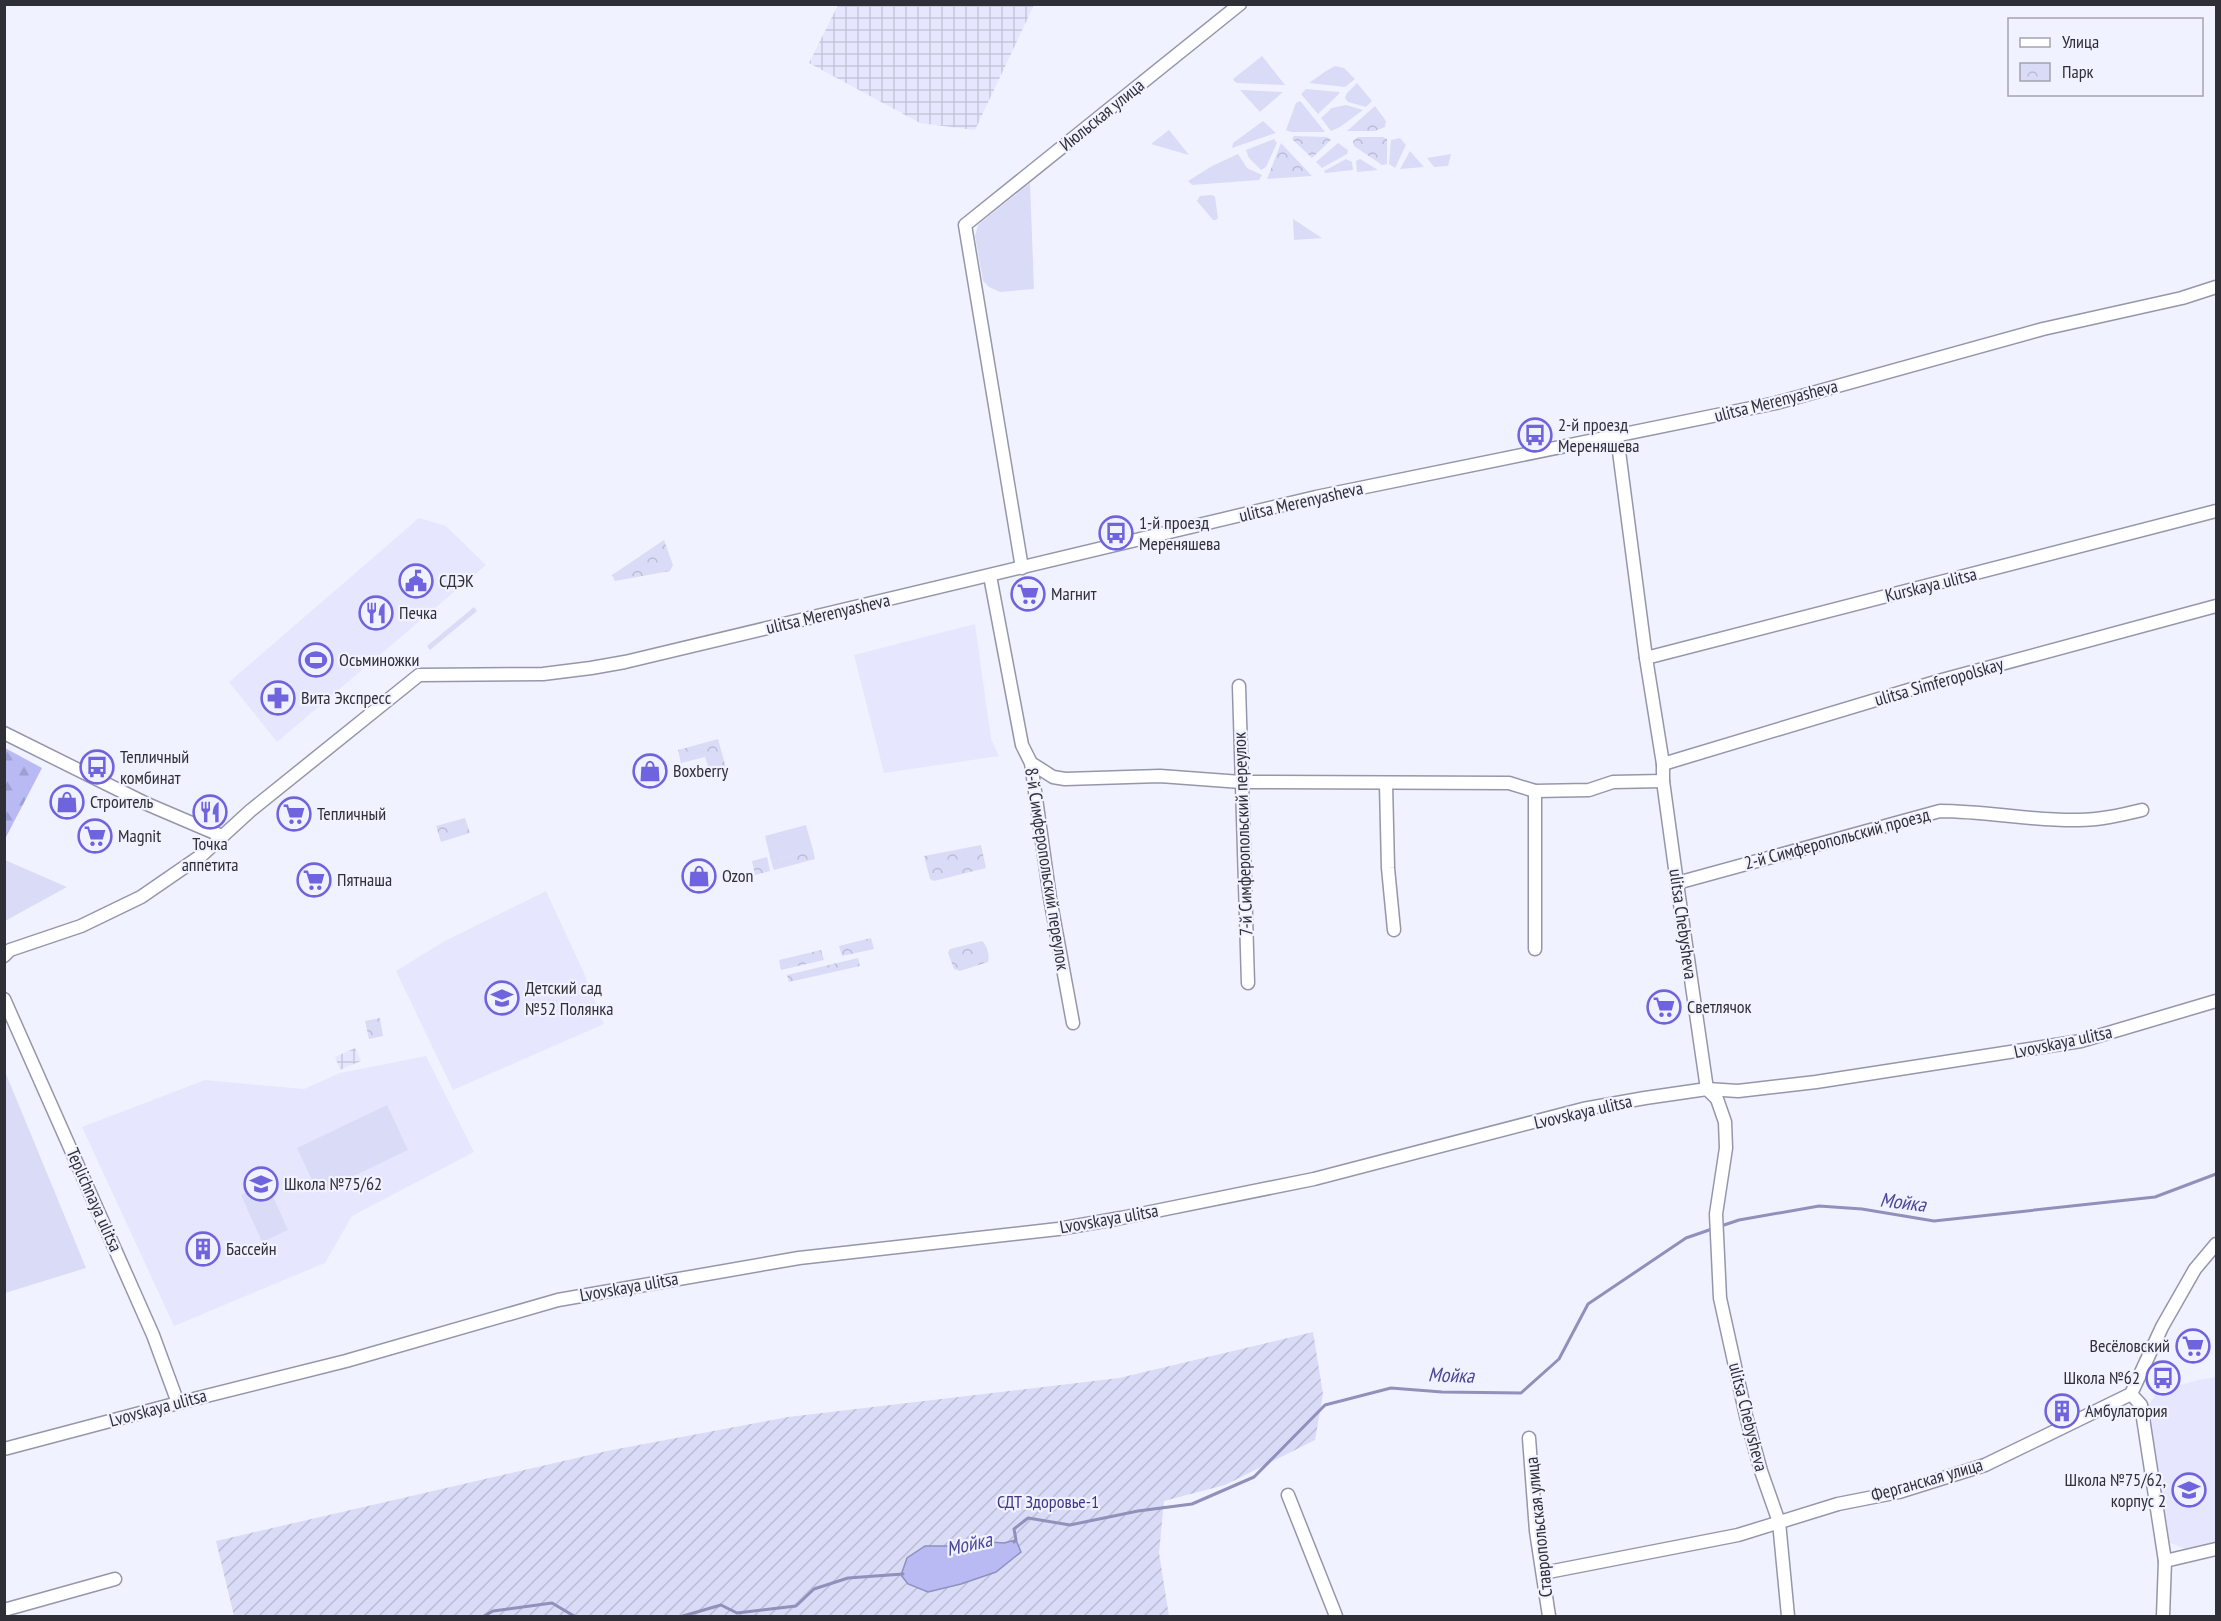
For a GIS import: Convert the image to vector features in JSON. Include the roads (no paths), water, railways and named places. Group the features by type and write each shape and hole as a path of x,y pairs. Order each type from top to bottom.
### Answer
{"street":[{"name":"Июльская улица","path":"1022,568 965,225 1240,4"},
{"name":"ulitsa Merenyasheva","path":"222,836 418,675 543,674 591,668 990,576 1316,497 1776,403 2043,329 2182,298 2217,287"},
{"name":"ulitsa Chebysheva","path":"1617,436 1707,1089 1718,1099 1725,1122 1725,1148 1716,1214 1720,1298 1746,1416 1761,1471 1779,1522 1788,1617"},
{"name":"Kurskaya ulitsa","path":"1646,658 2217,511"},
{"name":"8-й Симферопольский переулок","path":"990,576 1022,745 1031,763 1050,898 1073,1023"},
{"name":"ulitsa Simferopolskay","path":"1663,764 1942,680 2217,606"},
{"name":"7-й Симферопольский переулок","path":"1239,686 1248,983"},
{"path":"4,733 147,804 222,836 202,855 141,897 81,926 10,950 4,956"},
{"path":"1031,763 1053,777 1065,779 1160,776 1241,782 1509,783 1535,791 1589,790 1613,782 1663,781"},
{"path":"1386,784 1388,868 1394,930"},
{"path":"1535,791 1535,949"},
{"name":"2-й Симферопольский проезд","path":"1677,883 1940,811 2077,820 2102,819 2142,810"},
{"name":"Teplichnaya ulitsa","path":"4,999 153,1335 178,1402"},
{"name":"Lvovskaya ulitsa","path":"4,1449 178,1402 346,1361 558,1300 799,1258 1058,1229 1121,1218 1314,1179 1583,1109 1707,1089 1738,1091 1816,1082 2081,1041 2217,1001"},
{"path":"2163,1617 2165,1561 2141,1405 2131,1394 2162,1327 2195,1269 2217,1244"},
{"name":"Ферганская улица","path":"1543,1573 1738,1535 1838,1504 1899,1492 1985,1465 2131,1394"},
{"name":"Ставропольская улица","path":"1529,1438 1536,1531 1549,1617"},
{"path":"1288,1495 1336,1617"},
{"path":"2165,1561 2217,1549"},
{"path":"4,1610 115,1579"}],"water":[{"path":"1016,1540 1021,1552 996,1572 961,1584 928,1592 908,1584 901,1575 907,1558 925,1546 952,1546 976,1541 1004,1543"}],"waterway":[{"name":"Мойка","path":"1721,1226 1739,1220 1819,1206 1862,1209 1934,1221 2155,1197 2216,1174"},
{"name":"Мойка","path":"1014,1542 1016,1540 1014,1529 1028,1518 1070,1525 1138,1511 1192,1504 1254,1477 1325,1405 1391,1388 1442,1392 1521,1393 1559,1359 1588,1304 1686,1238 1712,1229"},
{"name":"Мойка","path":"683,1616 721,1605 737,1613 796,1606 814,1589 848,1578 903,1574"},
{"name":"Мойка","path":"484,1616 493,1611 552,1603 574,1616"}],"place":[{"name":"2-й проезд Мереняшева","path":"1535,435"},
{"name":"1-й проезд Мереняшева","path":"1116,533"},
{"name":"СДЭК","path":"416,581"},
{"name":"Магнит","path":"1028,594"},
{"name":"Печка","path":"376,613"},
{"name":"Осьминожки","path":"316,660"},
{"name":"Вита Экспресс","path":"278,698"},
{"name":"Тепличный комбинат","path":"97,767"},
{"name":"Boxberry","path":"650,771"},
{"name":"Строитель","path":"67,802"},
{"name":"Точка аппетита","path":"210,812"},
{"name":"Тепличный","path":"294,814"},
{"name":"Magnit","path":"95,836"},
{"name":"Ozon","path":"699,876"},
{"name":"Пятнаша","path":"314,880"},
{"name":"Детский сад №52 Полянка","path":"502,998"},
{"name":"Светлячок","path":"1664,1007"},
{"name":"Школа №75/62","path":"261,1184"},
{"name":"Бассейн","path":"203,1249"},
{"name":"Весёловский","path":"2193,1346"},
{"name":"Школа №62","path":"2163,1378"},
{"name":"Амбулатория","path":"2062,1411"},
{"name":"Школа №75/62, корпус 2","path":"2189,1490"}],"park label":[{"name":"СДТ Здоровье-1","path":"1048,1502"}]}
